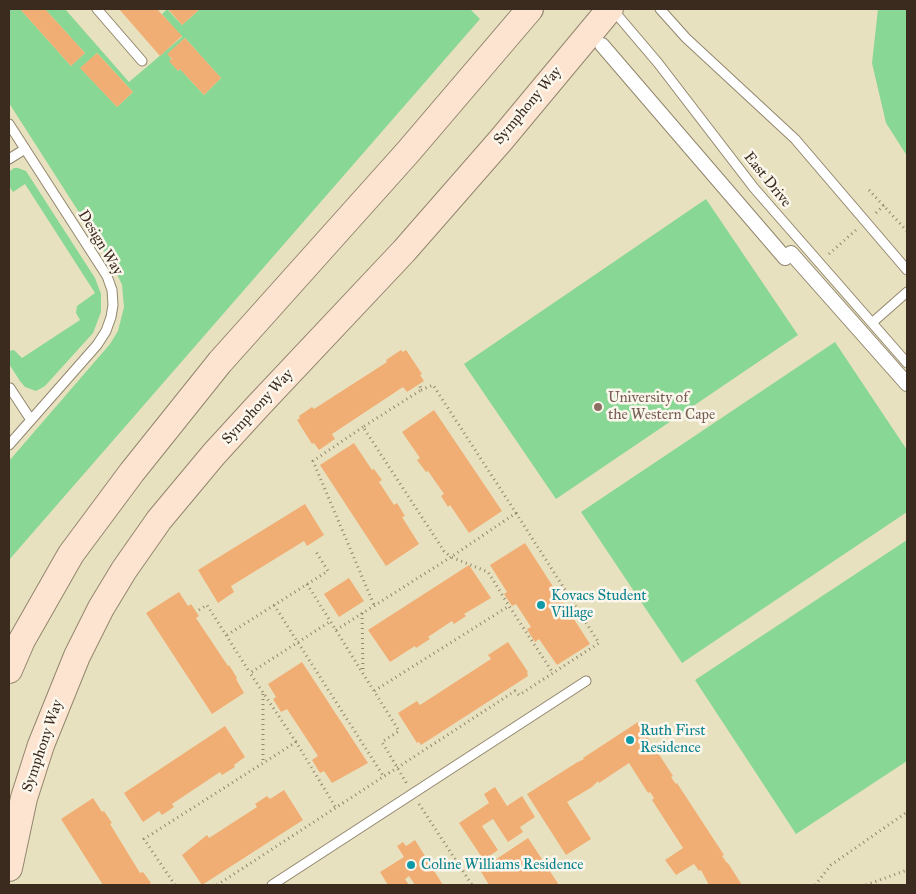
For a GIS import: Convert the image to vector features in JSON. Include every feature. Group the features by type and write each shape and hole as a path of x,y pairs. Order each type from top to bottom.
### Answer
{"main road":[{"path":"9,670 22,640 71,554 132,472 220,362 408,152 530,9"},
{"name":"Symphony Way","path":"9,868 24,798 41,745 60,696 101,608 139,548 159,520 214,454 404,251 501,140 611,9"}],"street":[{"path":"602,46 785,258 791,253 907,384"}],"lane":[{"path":"97,9 142,61"},
{"name":"East Drive","path":"611,9 658,63 754,188 907,363"},
{"path":"660,9 686,38 794,139 907,270"},
{"name":"Design Way","path":"9,124 107,276 112,290 113,306 106,331 97,345 9,445"},
{"path":"9,159 25,149"},
{"path":"873,322 907,292"},
{"path":"10,388 32,420"},
{"path":"272,885 586,681"}],"path":[{"path":"869,190 907,231"},
{"path":"820,263 884,205"},
{"path":"217,885 515,691 519,695 600,643 433,385 420,388 313,461 374,605"},
{"path":"363,427 444,551 450,557 488,572 553,673"},
{"path":"336,630 516,513"},
{"path":"227,635 328,570 315,550"},
{"path":"307,584 400,731 382,742 412,794 472,885"},
{"path":"199,610 207,605 296,742 336,808"},
{"path":"274,605 384,777"},
{"path":"374,690 509,606"},
{"path":"362,613 363,672"},
{"path":"250,673 331,621"},
{"path":"263,693 263,763"},
{"path":"175,885 144,839 296,742"},
{"path":"816,885 831,865 907,812"},
{"path":"866,885 907,870"}],"green space":[{"path":"9,9 20,9 71,66 85,53 45,9 65,9 129,82 182,37 162,14 167,9 182,25 200,9 470,9 480,19 9,560 9,461 110,344 118,331 124,307 122,285 114,267 9,103","holes":["185,38 221,78 204,95 180,69 178,71 168,54","97,53 133,92 117,107 81,68"]},
{"path":"878,9 907,9 907,156 886,123 872,63"},
{"path":"14,168 26,171 95,278 101,294 101,312 93,333 45,386 36,391 25,387 20,381 9,364 9,351 14,350 22,358 80,320 76,313 77,306 95,293 25,184 13,192 9,186 9,172"},
{"path":"706,199 798,335 556,499 464,364"},
{"path":"835,342 907,450 907,512 682,663 581,512"},
{"path":"907,540 907,761 796,834 695,680"}],"building":[{"path":"20,9 45,9 85,53 71,66"},
{"path":"119,9 157,9 182,36 160,56"},
{"path":"168,9 200,9 182,25"},
{"path":"185,38 221,78 204,95 180,69 178,71 169,61 172,59 167,54"},
{"path":"97,53 133,92 117,107 80,68"},
{"path":"401,350 403,352 406,350 422,374 420,375 424,381 407,392 403,387 332,434 335,439 319,450 314,443 312,444 297,420 300,418 299,416 312,407 314,409 387,362 386,360"},
{"path":"434,410 502,511 469,533 450,505 448,507 441,496 444,494 428,471 426,472 417,460 420,458 402,432"},
{"path":"354,443 372,470 374,469 382,480 379,482 394,505 397,503 405,516 402,517 419,544 386,566 320,465"},
{"path":"305,504 324,535 307,546 304,541 231,586 234,592 218,603 198,570"},
{"name":"Kovacs Student Village","path":"525,543 590,644 557,665 539,639 535,642 527,629 531,627 516,604 512,606 504,594 507,592 490,565"},
{"path":"469,565 491,598 464,614 466,616 454,624 452,621 428,637 430,639 390,662 368,630"},
{"path":"349,578 364,601 339,617 324,594"},
{"path":"179,592 188,606 191,604 199,616 196,618 229,665 244,693 212,714 146,613"},
{"path":"508,642 528,672 528,676 421,745 419,742 417,743 398,713 417,701 420,705 491,659 488,655"},
{"path":"302,662 368,763 332,783 324,771 320,773 312,760 318,756 287,709 281,712 273,699 276,697 268,684"},
{"path":"638,722 673,776 671,777 677,783 742,885 709,885 701,870 699,871 694,864 676,875 665,860 683,848 652,800 654,798 650,792 648,793 629,763 567,802 591,839 566,855 527,794 584,759"},
{"path":"225,726 245,757 234,765 235,767 222,775 220,772 172,804 174,807 162,815 159,811 143,822 124,793"},
{"path":"495,787 507,806 522,796 535,817 520,827 523,832 508,842 493,819 482,826 498,850 488,857 492,862 528,838 559,885 489,885 480,870 487,865 459,823 489,803 484,794"},
{"path":"284,790 303,820 202,885 182,855 207,835 209,838 257,807 255,804 267,796 270,799"},
{"path":"93,798 112,823 110,824 140,873 143,872 151,883 148,885 103,885 61,819"},
{"name":"Coline Williams Residence","path":"415,840 443,885 415,885 409,876 405,879 409,885 388,885 380,872 404,857 397,846 403,842 406,846"}],"place":[{"name":"University of the Western Cape","path":"598,407"},
{"name":"Kovacs Student Village","path":"541,605"},
{"name":"Ruth First Residence","path":"630,740"},
{"name":"Coline Williams Residence","path":"411,865"}]}
